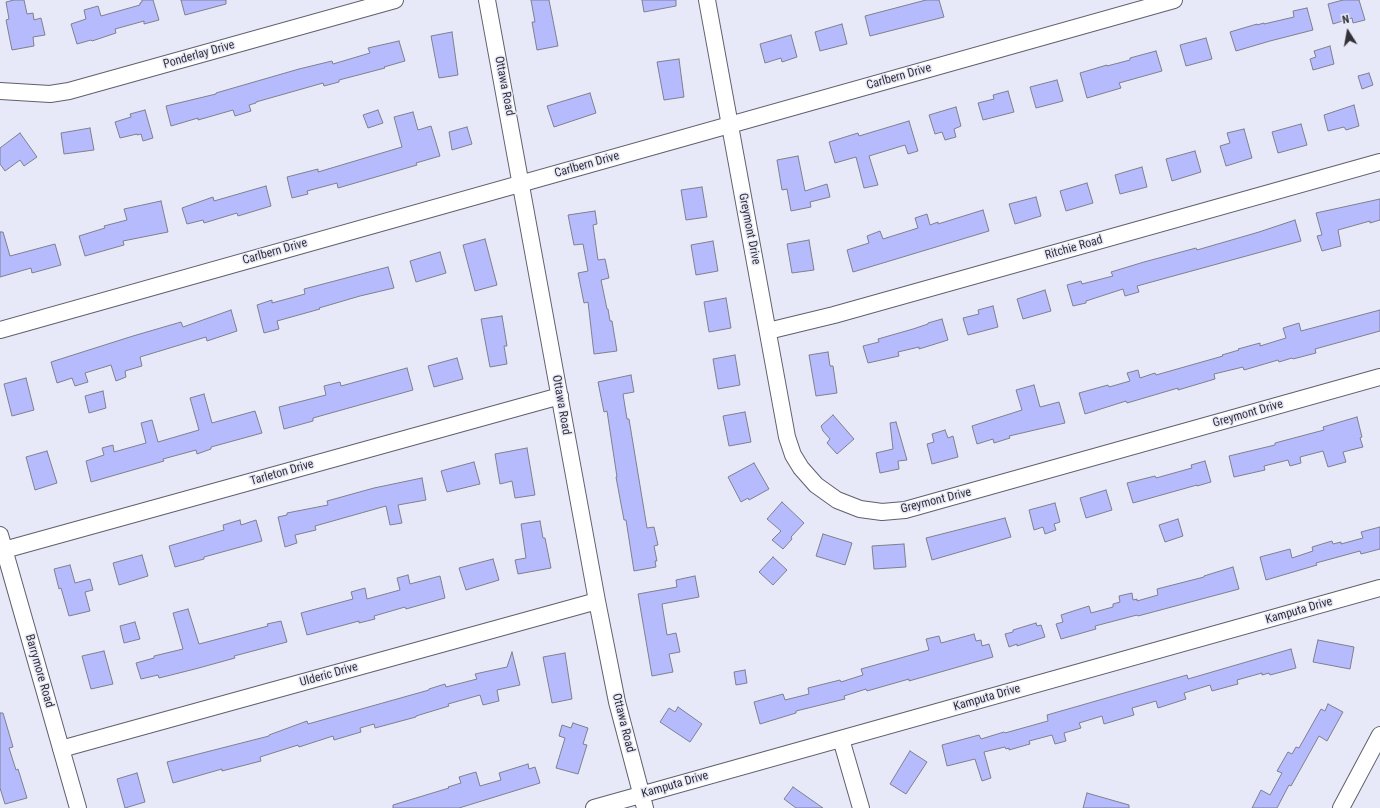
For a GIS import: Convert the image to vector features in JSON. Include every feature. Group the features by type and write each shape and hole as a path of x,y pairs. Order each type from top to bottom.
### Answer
{"street":[{"name":"Ponderlay Drive","path":"0,91 50,94 69,91 395,0"},
{"name":"Ottawa Road","path":"487,0 522,183 597,601 617,702 644,801"},
{"name":"Greymont Drive","path":"707,0 787,437 793,455 801,468 816,485 837,500 860,509 882,512 905,510 1380,377"},
{"name":"Carlbern Drive","path":"0,330 1174,0"},
{"name":"Ritchie Road","path":"768,331 834,315 1380,162"},
{"name":"Tarleton Drive","path":"4,550 560,396"},
{"name":"Barrymore Road","path":"0,535 78,808"},
{"name":"Kamputa Drive","path":"594,808 644,801 729,770 1379,592"},
{"name":"Ulderic Drive","path":"61,750 597,601"},
{"path":"1341,808 1380,735"},
{"path":"841,739 861,808"}],"building":[{"path":"24,0 27,14 33,13 34,20 41,18 45,35 33,37 34,46 12,50 6,20 9,19 6,2"},
{"path":"142,0 153,0 159,20 144,24 144,21 115,29 116,33 77,44 71,24 86,19 84,10 98,6 101,16 140,5"},
{"path":"181,0 226,0 226,4 185,15"},
{"path":"531,0 549,0 558,46 537,50 532,22 535,22"},
{"path":"642,0 676,0 676,6 644,12"},
{"path":"926,0 939,0 944,17 870,36 865,16"},
{"path":"1343,0 1359,0 1365,20 1353,23 1352,18 1333,24 1328,4"},
{"path":"1307,8 1313,30 1236,51 1230,32 1257,24 1264,24 1294,17 1293,11"},
{"path":"842,24 847,44 820,51 815,32"},
{"path":"452,32 458,75 439,78 431,36"},
{"path":"791,35 797,57 782,62 781,58 765,63 760,44"},
{"path":"1206,38 1212,59 1186,66 1180,45"},
{"path":"399,41 405,61 339,80 339,82 324,86 323,83 256,102 249,105 251,111 235,116 233,110 171,126 166,106 216,94 299,69 332,61 333,64 370,53 368,48"},
{"path":"1330,46 1334,64 1313,70 1310,59 1316,57 1314,51"},
{"path":"1156,51 1162,71 1119,83 1121,88 1087,98 1080,73 1130,60 1130,58"},
{"path":"679,59 684,97 664,100 657,62"},
{"path":"1369,73 1373,85 1362,89 1358,76"},
{"path":"1057,80 1063,101 1036,108 1030,87"},
{"path":"1008,91 1014,112 983,120 978,103 994,99 993,95"},
{"path":"590,93 596,113 554,127 547,106"},
{"path":"1354,105 1359,126 1346,130 1344,127 1328,131 1324,115"},
{"path":"956,107 961,126 954,129 956,137 945,140 942,132 935,134 929,115"},
{"path":"145,110 153,138 143,141 141,134 137,134 120,138 115,122 131,117 130,114"},
{"path":"378,110 383,123 368,128 363,115"},
{"path":"413,112 418,130 431,126 440,156 416,163 417,165 338,188 337,183 307,191 308,194 292,198 287,177 318,169 318,172 402,147 394,117"},
{"path":"909,121 918,151 908,154 905,145 869,156 878,185 864,188 856,157 835,163 829,142 858,133 859,136"},
{"path":"1301,124 1307,145 1278,153 1272,132"},
{"path":"467,127 472,144 452,150 449,132"},
{"path":"90,128 94,150 64,154 61,133"},
{"path":"1244,129 1252,158 1226,166 1220,146 1230,143 1227,133"},
{"path":"20,133 37,157 24,166 20,160 5,171 0,164 0,148"},
{"path":"1195,151 1201,172 1172,181 1166,159"},
{"path":"798,156 805,191 827,184 830,197 810,202 811,207 791,211 787,189 782,190 777,160"},
{"path":"1142,167 1147,187 1120,194 1115,175"},
{"path":"1087,183 1093,203 1066,211 1060,191"},
{"path":"266,186 271,206 238,216 237,213 204,223 203,220 187,224 182,208 213,197 214,201"},
{"path":"702,187 707,217 686,220 681,190"},
{"path":"1036,197 1041,216 1015,224 1009,204"},
{"path":"1380,199 1380,220 1370,223 1370,221 1338,230 1341,246 1322,251 1317,236 1322,235 1316,213"},
{"path":"161,201 168,232 123,241 124,245 85,256 79,236 105,228 104,226 127,220 124,209"},
{"path":"983,210 989,231 853,272 847,250 869,243 867,236 880,231 883,239 918,228 915,218 927,214 930,225 938,222 938,224"},
{"path":"595,211 597,224 593,225 598,260 605,259 609,278 601,280 610,321 612,321 617,351 594,354 588,302 584,303 578,273 588,271 583,244 574,245 568,215"},
{"path":"1295,220 1301,241 1137,286 1139,292 1125,296 1123,289 1086,301 1086,303 1073,306 1067,285 1081,281 1082,284 1113,276 1111,272 1196,248 1197,250"},
{"path":"0,232 3,232 10,256 55,244 61,265 32,273 31,268 0,277"},
{"path":"485,239 497,285 475,291 463,245"},
{"path":"809,240 814,270 792,273 787,244"},
{"path":"713,241 718,271 696,275 691,245"},
{"path":"440,252 446,273 416,282 410,261"},
{"path":"388,267 394,288 360,296 277,321 279,329 264,333 257,305 272,300 272,303 305,294 304,289"},
{"path":"1045,290 1051,311 1023,319 1017,299"},
{"path":"726,298 731,328 709,332 704,302"},
{"path":"993,306 998,327 968,335 963,318 979,314 978,310"},
{"path":"231,310 237,331 207,341 206,337 140,357 142,366 125,371 126,377 116,381 111,365 85,373 88,382 75,386 72,378 57,383 51,362 181,322 183,327"},
{"path":"1380,310 1380,331 1315,349 1316,353 1279,362 1278,360 1244,370 1243,367 1214,374 1215,379 1127,403 1126,401 1085,414 1079,393 1130,381 1127,373 1138,370 1140,378 1155,373 1156,375 1223,356 1222,355 1239,350 1238,349 1260,343 1260,346 1286,338 1283,328 1299,323 1301,331"},
{"path":"502,316 507,346 504,346 507,364 490,367 481,319"},
{"path":"942,319 948,340 919,349 919,347 898,352 899,356 868,363 863,346 879,342 878,339"},
{"path":"828,352 830,366 833,366 837,393 816,396 809,355"},
{"path":"735,355 740,385 718,389 713,359"},
{"path":"457,358 463,379 434,387 428,366"},
{"path":"407,368 413,390 313,418 313,421 284,429 279,407 326,395 324,386 340,382 341,386"},
{"path":"631,375 634,392 623,394 627,419 629,419 647,528 654,527 658,545 654,546 657,561 655,561 656,567 634,571 626,520 624,520 616,477 607,411 604,412 598,382"},
{"path":"26,378 34,410 12,416 4,384"},
{"path":"1034,385 1040,407 1059,402 1065,423 1009,436 1010,438 994,443 993,439 977,444 972,426 1022,410 1016,390"},
{"path":"103,391 106,408 89,413 85,396"},
{"path":"204,394 212,423 255,411 262,433 211,447 211,449 197,454 196,450 91,482 86,461 104,455 102,448 113,445 114,452 146,443 141,423 152,420 158,442 199,430 190,398"},
{"path":"745,412 751,442 729,446 723,416"},
{"path":"833,415 854,439 837,454 827,443 830,439 823,431 821,426"},
{"path":"1357,417 1363,447 1343,452 1346,462 1328,467 1323,451 1300,457 1301,463 1290,466 1288,460 1264,466 1265,470 1234,477 1229,456 1275,445 1275,443 1324,430 1323,427"},
{"path":"896,422 907,460 898,461 899,469 880,473 876,453 893,449 890,423"},
{"path":"945,430 948,438 953,436 958,457 932,464 927,444 934,442 932,434"},
{"path":"527,448 535,495 515,498 512,481 500,484 495,454"},
{"path":"47,451 57,483 35,490 26,457"},
{"path":"1205,461 1211,482 1133,503 1127,483 1155,476 1156,478 1192,468 1191,465"},
{"path":"474,462 480,484 447,492 441,471"},
{"path":"754,463 769,489 749,500 748,498 741,502 728,477"},
{"path":"422,478 426,500 398,505 402,523 390,525 386,506 315,526 316,530 295,535 297,543 285,547 278,517 287,515 287,513 328,505 327,501 374,488"},
{"path":"1106,490 1112,510 1086,518 1080,498"},
{"path":"782,502 804,523 791,537 792,539 783,549 772,540 781,531 767,519"},
{"path":"1055,503 1060,522 1054,524 1056,530 1045,534 1043,527 1034,530 1029,510"},
{"path":"1005,518 1011,537 932,560 926,538"},
{"path":"1178,519 1183,536 1165,542 1159,525"},
{"path":"240,520 241,525 256,520 262,541 204,557 204,559 175,567 169,546 224,530 223,525"},
{"path":"540,521 551,568 518,574 515,560 526,558 521,524"},
{"path":"1380,527 1380,549 1361,554 1360,551 1316,563 1317,565 1266,580 1260,557 1290,549 1292,558 1313,551 1312,547 1332,541 1333,544 1341,542 1341,544 1363,538 1361,532"},
{"path":"823,534 852,543 845,565 816,556"},
{"path":"904,544 906,567 874,569 872,546"},
{"path":"142,555 148,576 119,585 113,563"},
{"path":"773,557 787,570 773,585 759,572"},
{"path":"493,559 499,580 466,590 459,568"},
{"path":"70,565 75,583 90,579 93,590 85,592 90,611 69,616 61,588 59,589 54,569"},
{"path":"1233,567 1239,589 1095,626 1096,629 1061,639 1056,624 1063,622 1061,615 1089,606 1091,613 1113,607 1113,604 1120,602 1119,596 1132,593 1133,600 1137,599 1137,601 1158,595 1157,589 1204,577"},
{"path":"408,575 410,584 440,576 445,598 374,616 375,619 359,623 359,621 307,635 301,613 353,599 351,592 365,588 367,599 400,590 397,578"},
{"path":"695,576 699,597 662,604 667,635 676,633 680,652 669,654 673,672 652,676 638,594 677,587 676,580"},
{"path":"188,609 199,644 268,626 267,624 281,621 287,642 234,656 235,658 195,669 159,678 158,675 141,679 136,663 154,658 154,656 183,649 173,613"},
{"path":"135,622 140,639 124,643 120,626"},
{"path":"1036,623 1037,626 1041,625 1045,637 1009,647 1005,634"},
{"path":"974,634 976,641 981,640 982,646 989,644 993,657 909,681 909,679 867,691 866,689 844,696 845,699 796,711 796,713 760,724 754,702 783,694 785,700 809,694 808,688 840,680 841,682 863,675 861,669 929,650 926,639 939,636 941,643"},
{"path":"1318,640 1354,647 1350,669 1313,662"},
{"path":"1291,649 1296,668 1270,675 1269,673 1262,675 1262,673 1237,680 1238,684 1212,691 1210,685 1184,693 1186,699 1158,708 1156,701 1132,708 1134,715 1104,724 1102,716 1079,723 1081,728 1064,733 1066,741 1055,744 1052,735 1029,741 1030,744 1009,750 1009,748 1006,749 1005,747 984,752 991,778 982,781 975,759 947,766 942,745 979,735 981,739 1004,732 1005,733 1048,721 1047,715 1187,675 1188,679"},
{"path":"104,651 113,684 91,689 82,656"},
{"path":"512,652 520,685 497,690 499,701 483,705 480,695 448,704 449,706 416,717 375,728 374,724 360,728 361,732 334,740 333,736 299,747 298,745 260,757 261,761 222,771 222,769 173,783 167,762 269,736 307,721 308,724 429,690 445,684 446,687 477,679 475,674 507,667"},
{"path":"565,653 572,699 552,703 543,657"},
{"path":"745,670 747,683 736,685 734,672"},
{"path":"1328,704 1343,712 1327,741 1319,736 1291,786 1289,785 1277,808 1252,808 1261,790 1270,795 1282,773 1277,771 1288,752 1292,754 1296,747 1299,748 1321,709 1325,711"},
{"path":"678,707 702,724 690,742 660,722 669,708 675,712"},
{"path":"0,713 3,713 13,747 9,748 16,770 18,769 27,798 5,804 0,788"},
{"path":"573,723 588,728 583,744 587,745 578,774 556,768 565,738 559,736 562,725 571,728"},
{"path":"910,751 927,762 906,794 890,784"},
{"path":"528,764 529,769 535,767 540,783 459,808 393,808 393,805 461,783 459,777 476,772 480,786 501,780 499,773"},
{"path":"137,773 145,802 125,808 117,779"},
{"path":"793,787 823,808 796,808 784,799"},
{"path":"1087,793 1129,805 1129,808 1083,808"}]}
